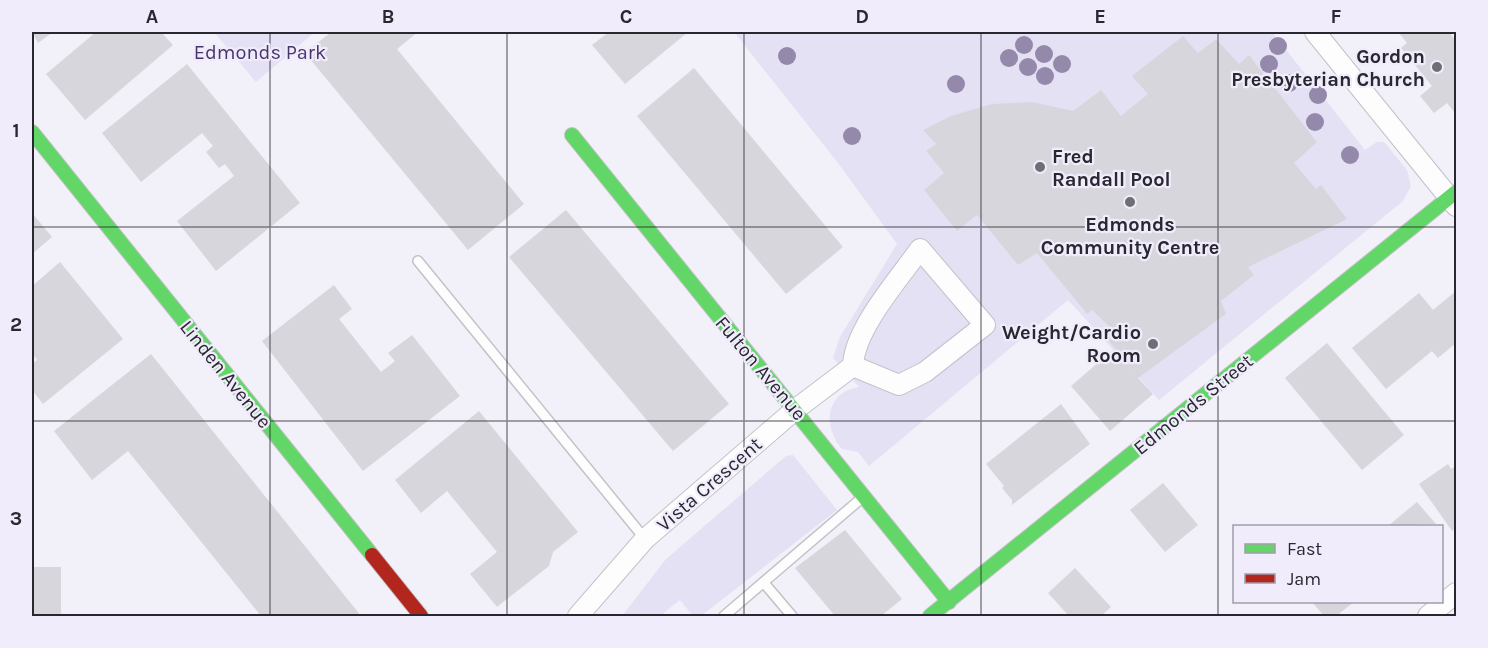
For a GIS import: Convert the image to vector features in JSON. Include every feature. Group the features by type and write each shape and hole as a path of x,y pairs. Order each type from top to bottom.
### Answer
{"street":[{"path":"1315,32 1454,199"},
{"name":"Linden Avenue","path":"32,132 420,616"},
{"name":"Fulton Avenue","path":"572,135 950,602"},
{"name":"Edmonds Street","path":"930,616 1454,199"},
{"path":"920,249 985,325 925,372 899,385 853,366 853,352 877,309 920,249"},
{"name":"Vista Crescent","path":"578,616 645,539 796,409 853,366"},
{"path":"1428,616 1456,593"}],"lane":[{"path":"418,261 645,539"},
{"path":"724,616 865,496"},
{"path":"764,583 792,616"}],"green space":[{"name":"Edmonds Park","path":"214,32 315,32 256,82"},
{"path":"734,32 1272,32 1365,150 1377,142 1384,142 1407,170 1411,186 1403,201 1159,400 1068,300 869,466 858,452 842,449 832,430 830,421 834,403 848,390 859,387 833,358 840,337 897,244 838,163"},
{"path":"793,455 837,510 701,616 693,616 680,600 660,616 622,616 666,559 786,456"}],"building":[{"path":"32,32 53,32 38,43"},
{"path":"96,32 161,32 173,45 85,120 46,74"},
{"path":"331,32 418,32 397,49 524,204 468,250 305,53"},
{"path":"609,32 688,32 625,84 592,45"},
{"name":"Gordon Presbyterian Church","path":"1398,32 1449,32 1456,41 1455,113 1447,103 1434,113 1420,96 1432,86 1401,48 1407,43"},
{"name":"Edmonds Community Centre","path":"1183,36 1198,53 1216,39 1239,64 1249,55 1317,142 1294,163 1316,189 1321,185 1347,219 1248,267 1254,275 1221,301 1226,314 1138,378 1153,394 1110,431 1071,386 1114,349 1134,372 1104,335 1111,328 1092,310 1087,314 1037,253 1018,265 977,215 957,231 924,190 944,173 926,151 936,144 923,130 951,116 992,104 1032,102 1073,111 1101,90 1121,116 1148,94 1132,76"},
{"path":"187,64 300,203 216,271 177,221 234,176 225,164 219,168 206,152 213,146 202,133 141,182 102,133"},
{"path":"694,68 843,247 786,294 637,116"},
{"path":"566,210 729,404 673,451 509,257"},
{"path":"32,213 52,237 32,254"},
{"path":"60,262 123,339 43,404 32,390 32,364 37,360 32,353 32,286"},
{"path":"334,285 352,309 339,319 381,372 395,361 388,353 412,335 460,396 363,471 262,341"},
{"path":"1456,291 1456,343 1438,358 1432,351 1386,389 1352,348 1419,293 1433,310"},
{"path":"1327,343 1404,435 1362,470 1285,378"},
{"path":"151,354 361,616 261,616 128,451 92,480 54,431"},
{"path":"1061,404 1090,444 1012,505 1012,500 1002,488 1004,486 986,464"},
{"path":"479,411 578,532 553,552 549,566 497,607 470,574 497,552 447,491 421,513 395,480"},
{"path":"1448,464 1451,469 1456,466 1456,528 1452,531 1419,484"},
{"path":"1163,483 1198,525 1165,552 1130,510"},
{"path":"1417,502 1436,524 1412,525 1389,525"},
{"path":"845,530 902,599 881,616 835,616 795,568"},
{"path":"32,567 61,567 61,616 32,616"},
{"path":"1075,568 1111,607 1101,616 1069,616 1048,593"},
{"path":"1313,603 1353,603 1336,616 1324,616"}],"traffic: fast":[{"path":"32,132 372,555"},
{"path":"572,135 949,602"},
{"path":"930,616 1456,192"}],"traffic: jam":[{"path":"372,555 421,616"}],"place":[{"name":"Gordon Presbyterian Church","path":"1437,67"},
{"name":"Fred Randall Pool","path":"1040,167"},
{"name":"Edmonds Community Centre","path":"1130,202"},
{"name":"Weight/Cardio Room","path":"1153,344"}]}
